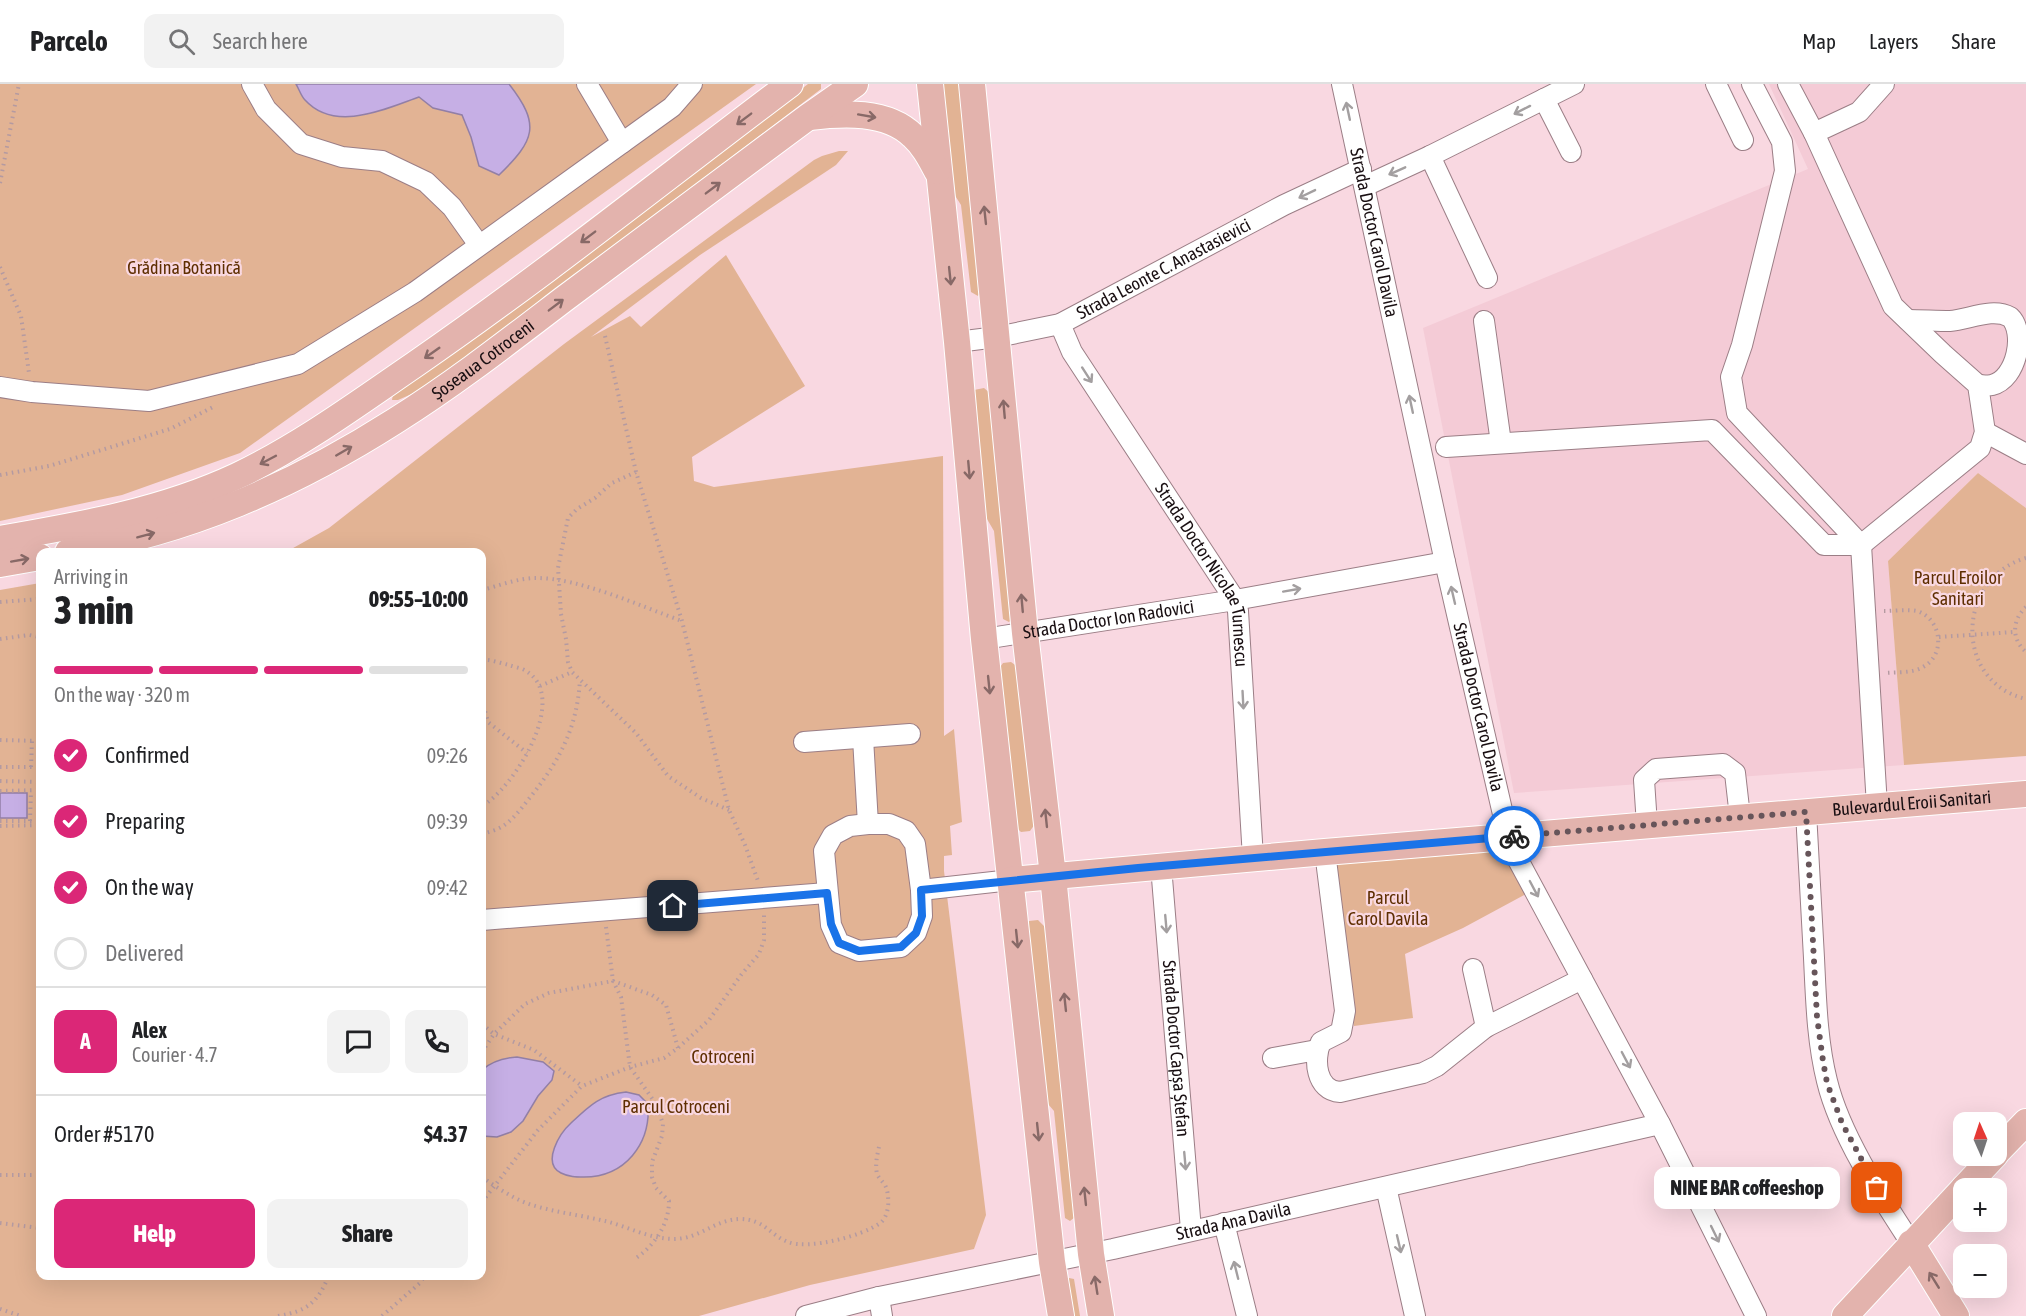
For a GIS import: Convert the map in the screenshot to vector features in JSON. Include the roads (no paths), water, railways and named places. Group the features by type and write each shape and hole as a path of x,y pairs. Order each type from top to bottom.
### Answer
{"main road":[{"name":"Șoseaua Cotroceni","path":"0,539 83,524 168,502 237,476 287,450 466,329 790,84"},
{"name":"Șoseaua Cotroceni","path":"86,548 184,525 221,511 282,485 395,421 459,377 855,84"},
{"path":"930,84 957,342 984,639 1052,1262 1061,1316"},
{"path":"972,84 1025,633 1053,876 1091,1254 1101,1316"},
{"path":"808,117 851,114 891,122 911,133 925,149 940,176"},
{"path":"0,564 36,558"},
{"name":"Bulevardul Eroii Sanitari","path":"1011,880 1508,836 2026,794"},
{"path":"2007,1142 2026,1122"},
{"path":"1973,1178 1985,1166"},
{"path":"1845,1316 1953,1199"},
{"path":"1911,1243 1956,1316"}],"street":[{"path":"252,84 266,109 301,144 342,157 382,161 426,182 452,207 480,245"},
{"path":"587,84 622,143"},
{"path":"0,387 33,392 149,401 298,364 415,292 672,107 692,84"},
{"name":"Strada Doctor Carol Davila","path":"1342,84 1445,562 1508,836 1517,858 1660,1124 1750,1314"},
{"name":"Strada Leonte C. Anastasievici","path":"957,342 997,337 1059,324 1284,205 1430,156 1574,84"},
{"path":"1716,84 1743,140"},
{"path":"1752,84 1782,142 1785,171 1742,345 1731,377 1737,413 1861,545 1876,806"},
{"path":"1446,447 1712,430 1824,545 1861,545 1980,448 1985,432 1978,385 1893,306 1814,133 1788,84"},
{"path":"1814,133 1859,112 1884,84"},
{"path":"1544,99 1571,152"},
{"path":"1430,156 1487,278"},
{"path":"1908,320 1950,321 1996,313 2009,317 2017,324 2022,344 2017,362 2005,378 1993,385 1978,385"},
{"path":"1484,321 1502,443"},
{"name":"Strada Doctor Nicolae Turnescu","path":"1059,324 1072,352 1235,600 1238,611 1253,858"},
{"path":"1985,432 2026,454"},
{"name":"Strada Doctor Ion Radovici","path":"984,639 1235,600 1445,562"},
{"path":"804,742 910,734"},
{"path":"863,738 868,824"},
{"path":"1647,825 1644,780 1656,769 1724,764 1735,773 1740,817"},
{"path":"1806,812 1817,1017 1827,1083 1842,1123 1855,1148 1888,1209 1911,1243"},
{"path":"889,824 906,831 915,844 921,890 922,916 916,933 901,947 859,951 839,943 831,924 824,851 833,835 850,826 889,824"},
{"path":"1325,852 1345,1020 1341,1032 1321,1042 1317,1050 1320,1079 1325,1088 1331,1092 1340,1092 1423,1073 1437,1066 1486,1027 1582,979"},
{"name":"Strada Doctor Capșa Ștefan","path":"1161,866 1191,1230"},
{"path":"921,890 1011,880"},
{"path":"486,920 827,893"},
{"path":"1473,969 1486,1027"},
{"path":"1272,1058 1317,1050"},
{"name":"Strada Ana Davila","path":"806,1316 880,1307 1052,1262 1660,1124"},
{"path":"1386,1187 1415,1316"},
{"path":"1224,1223 1247,1316"},
{"path":"1750,1314 1774,1316"}],"place":[{"name":"NINE BAR coffeeshop","path":"1877,1188"}],"park label":[{"name":"Grădina Botanică","path":"184,268"},
{"name":"Parcul Eroilor Sanitari","path":"1958,588"},
{"name":"Parcul Carol Davila","path":"1388,908"},
{"name":"Cotroceni","path":"723,1057"},
{"name":"Parcul Cotroceni","path":"676,1107"}]}
